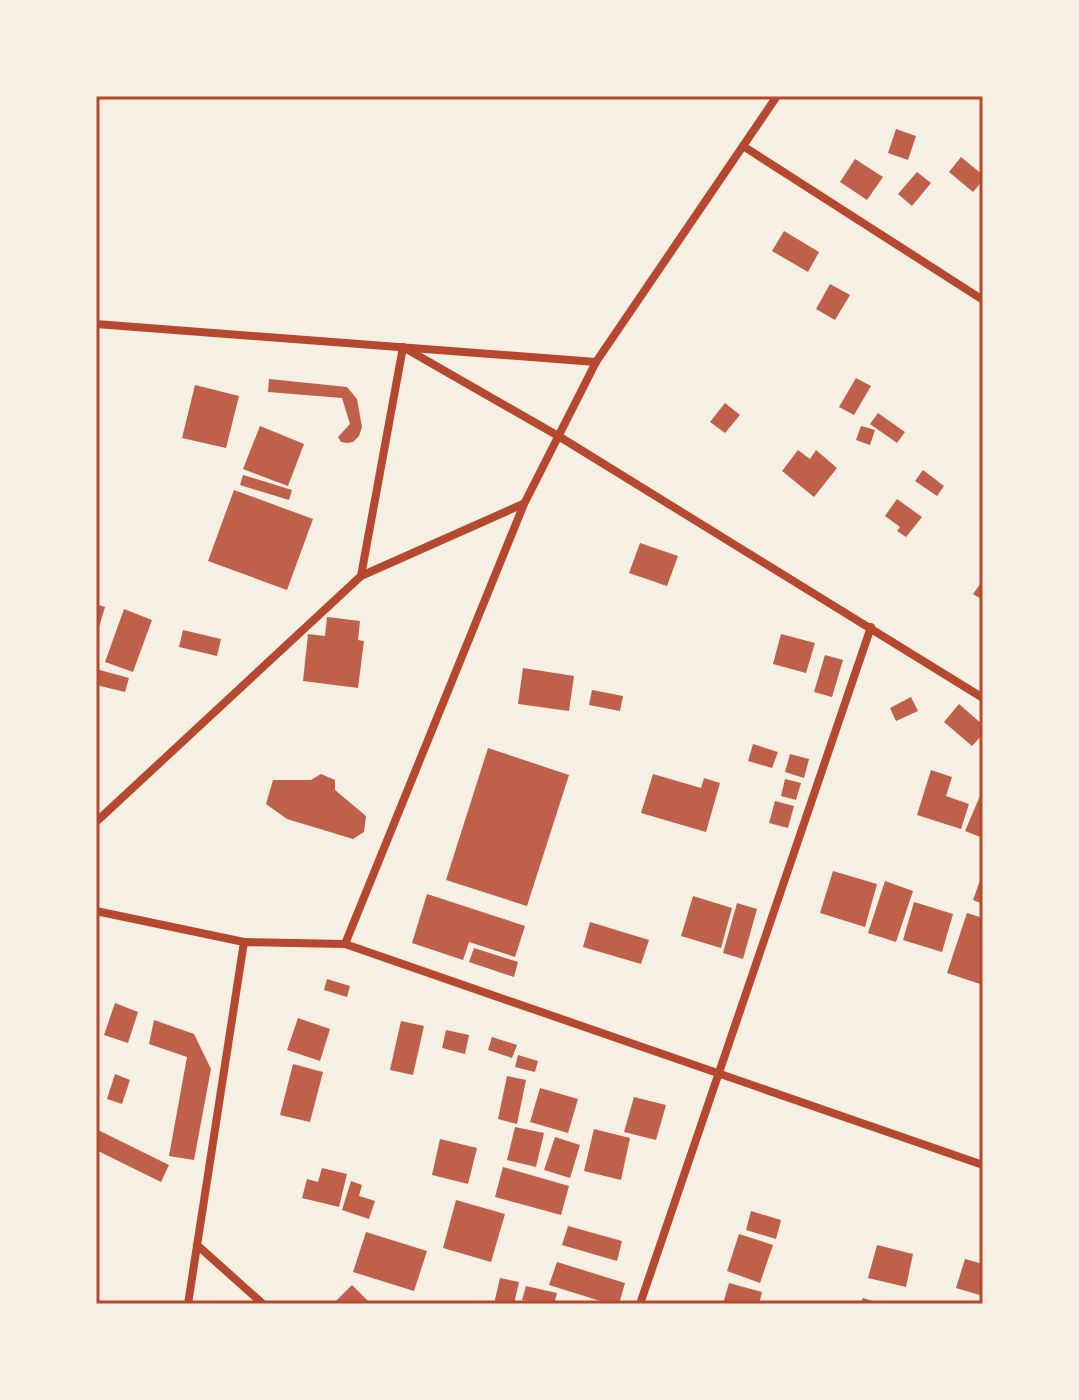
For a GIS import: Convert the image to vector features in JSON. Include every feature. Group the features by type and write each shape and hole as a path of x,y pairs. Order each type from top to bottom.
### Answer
{"street":[{"path":"345,944 524,504 596,362 777,96"},
{"path":"743,146 983,300"},
{"path":"96,324 596,362"},
{"path":"403,347 560,437 983,698"},
{"path":"361,576 403,347"},
{"path":"96,822 361,576 524,504"},
{"path":"640,1304 871,627"},
{"path":"96,911 244,942 345,944 983,1165"},
{"path":"188,1304 244,942"},
{"path":"197,1245 263,1304"}],"building":[{"path":"896,129 916,136 908,160 888,153"},
{"path":"961,157 983,175 983,180 973,192 949,172"},
{"path":"855,159 883,177 867,200 840,182"},
{"path":"917,172 931,183 912,206 898,194"},
{"path":"784,231 819,252 808,272 772,251"},
{"path":"830,284 850,295 835,320 816,309"},
{"path":"856,378 871,386 854,415 839,407"},
{"path":"269,379 347,387 357,399 362,427 359,436 347,443 341,442 338,437 350,424 342,398 268,392"},
{"path":"195,385 239,396 226,448 182,438"},
{"path":"725,403 740,415 725,433 710,422"},
{"path":"878,413 905,432 897,443 870,424"},
{"path":"260,426 304,444 288,486 243,469"},
{"path":"861,426 875,430 870,445 856,440"},
{"path":"798,450 810,459 816,450 837,468 814,497 782,471"},
{"path":"923,470 944,486 937,496 915,481"},
{"path":"243,475 292,490 289,500 240,485"},
{"path":"234,490 313,519 287,590 208,561"},
{"path":"897,499 922,517 906,537 897,531 900,527 885,516"},
{"path":"640,543 678,556 667,586 629,573"},
{"path":"983,580 983,600 973,594"},
{"path":"96,604 105,607 97,634 96,634"},
{"path":"124,609 152,620 133,672 105,662"},
{"path":"327,617 360,621 358,640 364,641 358,688 303,681 308,634 325,636"},
{"path":"183,630 221,639 217,656 179,647"},
{"path":"781,634 815,643 806,673 773,664"},
{"path":"825,655 843,660 832,697 814,692"},
{"path":"523,668 574,676 569,711 518,704"},
{"path":"96,669 129,678 125,692 96,685"},
{"path":"592,690 623,696 620,711 589,705"},
{"path":"911,697 918,711 896,721 890,708"},
{"path":"959,704 983,725 983,734 972,746 944,722"},
{"path":"753,744 778,752 772,768 748,761"},
{"path":"488,748 569,775 527,906 446,880"},
{"path":"790,754 809,759 804,778 785,772"},
{"path":"931,770 952,777 946,796 969,804 961,829 917,815"},
{"path":"321,774 335,780 335,790 366,816 364,832 353,839 287,819 266,804 273,780 311,780"},
{"path":"653,774 701,788 704,778 720,783 706,832 641,813"},
{"path":"785,779 801,783 796,800 781,796"},
{"path":"983,789 983,838 965,831"},
{"path":"775,801 794,806 788,828 769,823"},
{"path":"833,871 877,884 865,927 820,913"},
{"path":"983,872 983,904 973,900"},
{"path":"885,881 913,891 896,942 868,933"},
{"path":"427,894 525,926 515,957 469,942 463,960 412,943"},
{"path":"693,896 732,908 721,948 681,936"},
{"path":"914,902 953,914 942,952 903,940"},
{"path":"737,903 757,909 743,959 723,953"},
{"path":"967,913 983,918 983,985 947,973"},
{"path":"590,922 649,940 641,964 583,947"},
{"path":"474,948 518,962 514,977 469,962"},
{"path":"327,979 350,986 347,997 324,990"},
{"path":"115,1003 138,1012 128,1043 104,1035"},
{"path":"298,1018 330,1029 320,1061 287,1050"},
{"path":"154,1020 194,1034 211,1069 194,1160 169,1156 187,1057 149,1044"},
{"path":"401,1021 424,1026 413,1075 390,1070"},
{"path":"446,1030 469,1035 465,1054 442,1048"},
{"path":"492,1037 517,1045 512,1058 488,1050"},
{"path":"518,1055 538,1061 535,1072 515,1067"},
{"path":"293,1064 323,1072 310,1122 280,1115"},
{"path":"115,1074 130,1080 122,1104 107,1099"},
{"path":"507,1076 526,1080 517,1124 498,1119"},
{"path":"540,1088 578,1099 568,1133 530,1122"},
{"path":"634,1097 666,1105 656,1140 624,1132"},
{"path":"515,1127 544,1133 536,1167 507,1160"},
{"path":"96,1129 169,1165 161,1182 96,1150"},
{"path":"594,1129 630,1138 621,1180 584,1171"},
{"path":"555,1137 580,1145 570,1178 544,1170"},
{"path":"440,1139 477,1148 468,1184 432,1175"},
{"path":"503,1167 569,1186 561,1215 495,1197"},
{"path":"322,1168 347,1174 339,1207 302,1198 307,1179 318,1182"},
{"path":"351,1181 362,1185 359,1196 375,1201 369,1219 342,1210"},
{"path":"456,1200 505,1214 491,1262 443,1248"},
{"path":"751,1211 781,1220 776,1239 746,1230"},
{"path":"568,1226 622,1241 617,1261 562,1245"},
{"path":"366,1232 427,1251 414,1291 353,1272"},
{"path":"739,1234 773,1245 760,1283 727,1271"},
{"path":"877,1245 913,1254 906,1287 868,1278"},
{"path":"965,1259 983,1264 983,1296 956,1288"},
{"path":"557,1262 625,1283 619,1304 549,1285"},
{"path":"500,1278 519,1282 514,1304 494,1304"},
{"path":"729,1283 762,1292 759,1304 723,1304"},
{"path":"352,1285 371,1304 333,1304"},
{"path":"526,1286 557,1293 554,1304 522,1300"},
{"path":"863,1298 879,1303 879,1304 860,1304"}]}
